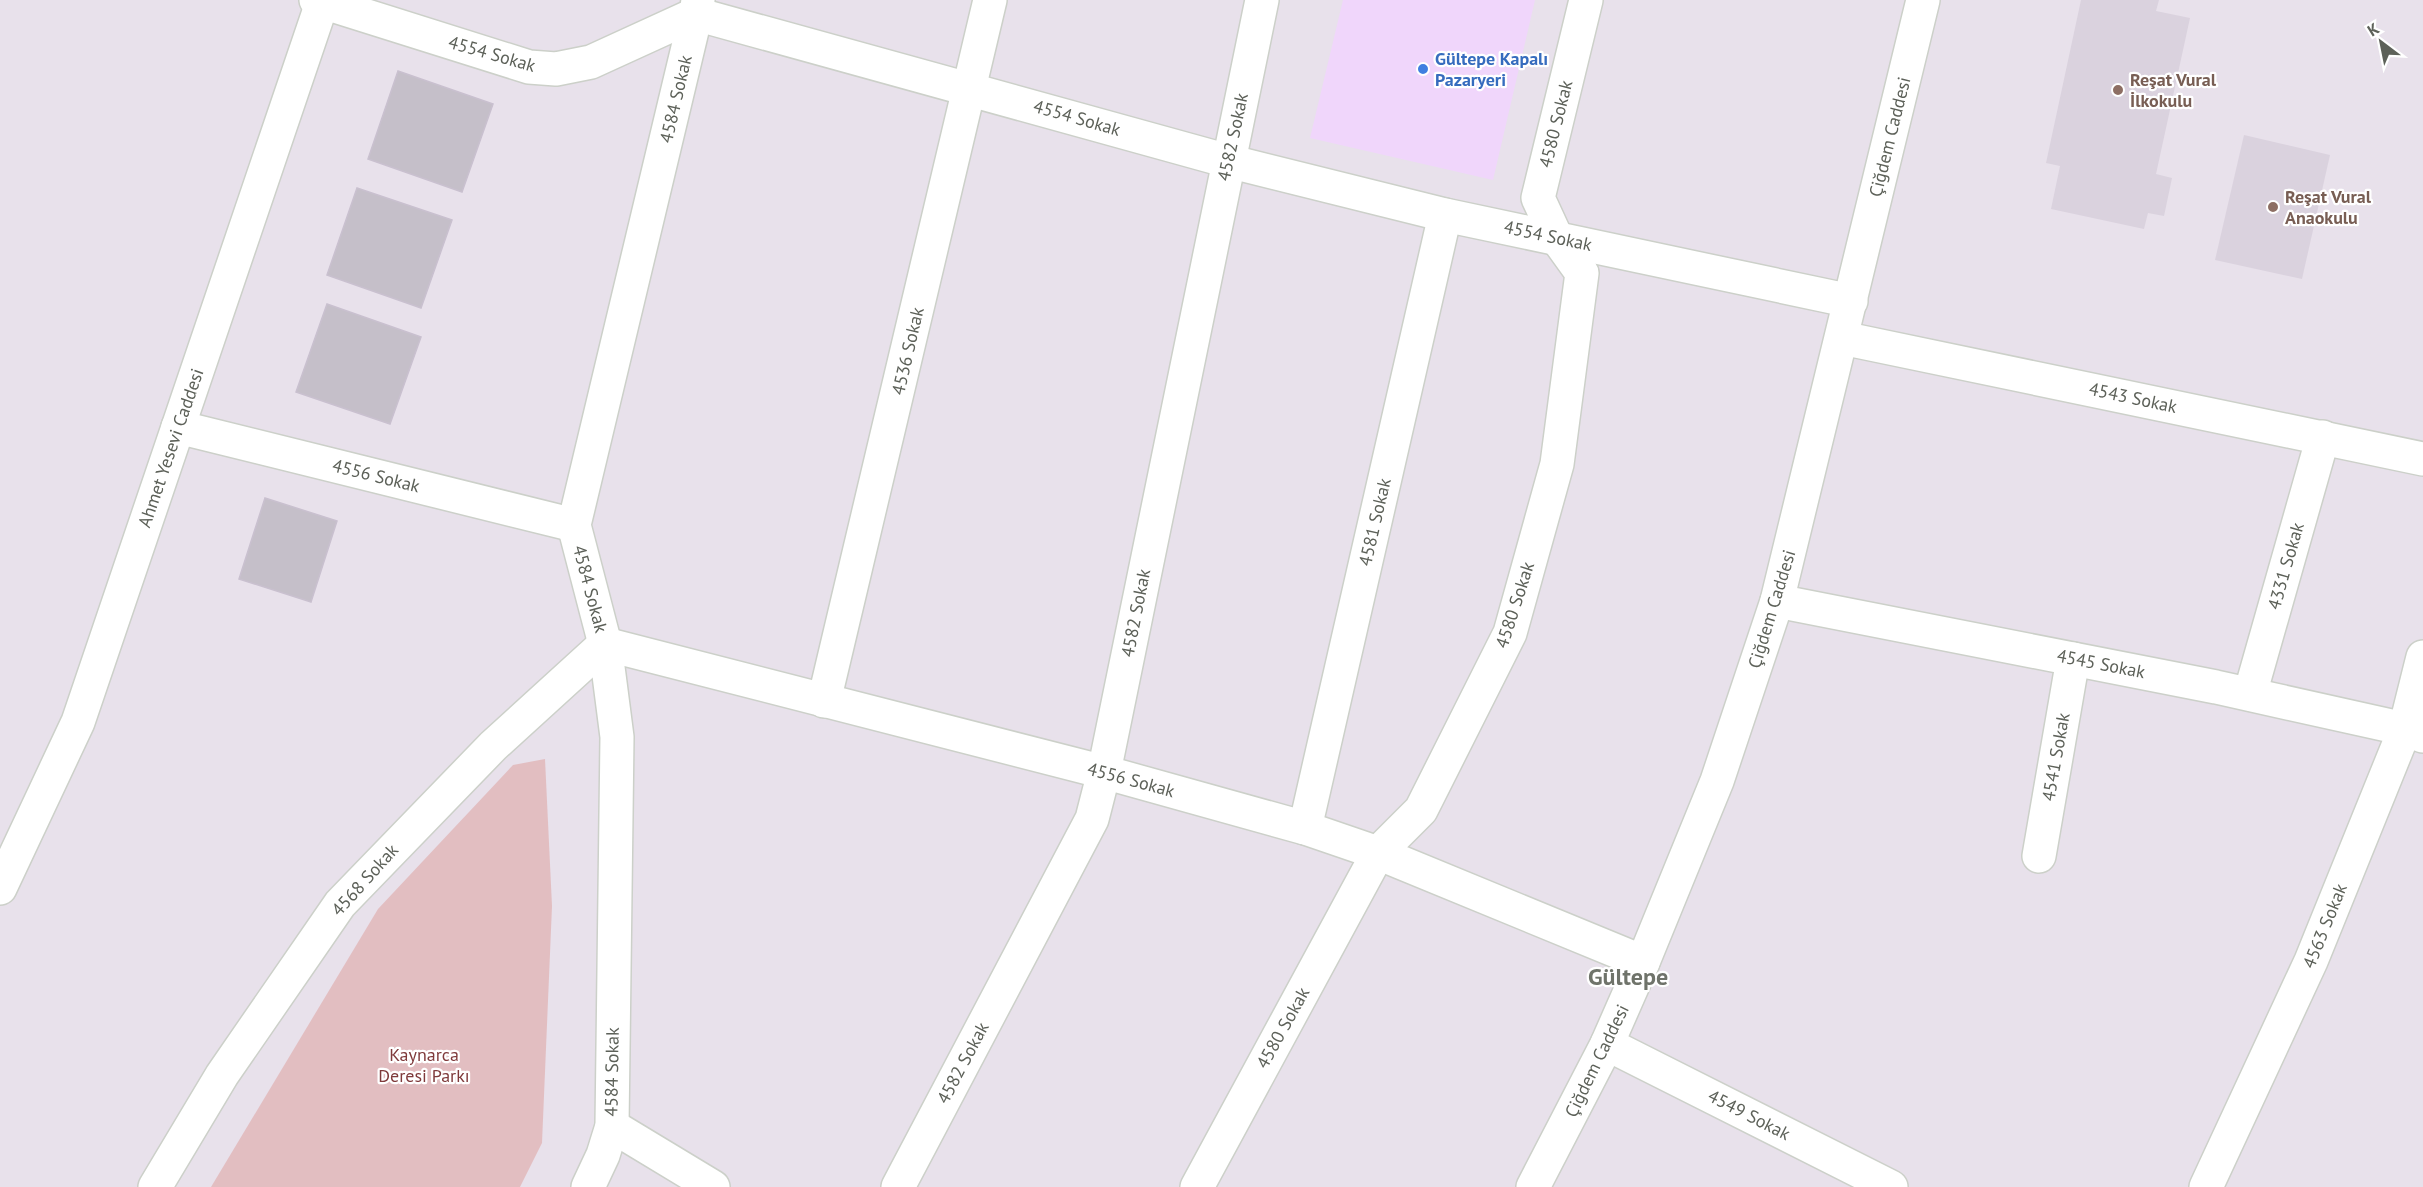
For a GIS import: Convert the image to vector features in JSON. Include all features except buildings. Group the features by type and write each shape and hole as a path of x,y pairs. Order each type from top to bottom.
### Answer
{"street":[{"name":"4536 Sokak","path":"824,701 990,0"},
{"name":"4582 Sokak","path":"898,1187 1092,819 1104,772 1262,0"},
{"name":"4580 Sokak","path":"1197,1187 1378,853 1421,810 1510,633 1557,464 1582,273 1556,237 1538,198 1586,0"},
{"name":"Çiğdem Caddesi","path":"1533,1187 1607,1044 1643,962 1717,781 1777,601 1923,0"},
{"name":"4554 Sokak","path":"320,1 529,67 556,69 591,62 697,7 970,89 1228,161 1445,215 1851,301"},
{"name":"Ahmet Yesevi Caddesi","path":"0,888 78,722 320,1"},
{"name":"4584 Sokak","path":"588,1187 603,1155 612,1126 617,737 604,644 574,525 697,7"},
{"name":"4581 Sokak","path":"1305,828 1445,215"},
{"name":"4543 Sokak","path":"1842,338 2423,459"},
{"name":"4556 Sokak","path":"178,427 574,525"},
{"name":"4331 Sokak","path":"2250,694 2323,437"},
{"name":"4545 Sokak","path":"1777,601 2250,694 2414,732"},
{"name":"4556 Sokak","path":"604,644 1104,772 1305,828 1378,853 1643,962"},
{"name":"4568 Sokak","path":"155,1187 222,1075 340,904 493,746 604,644"},
{"name":"4563 Sokak","path":"2206,1187 2312,961 2414,732 2423,657"},
{"name":"4541 Sokak","path":"2039,856 2073,659"},
{"name":"4549 Sokak","path":"1607,1044 1891,1187"},
{"path":"612,1126 713,1187"}],"shaded area":[{"name":"Gültepe Kapalı Pazaryeri","path":"1343,0 1535,0 1493,180 1310,138"},
{"name":"Reşat Vural İlkokulu","path":"2081,0 2159,0 2156,11 2190,18 2156,174 2172,178 2164,216 2148,213 2144,229 2051,209 2060,166 2046,163"},
{"name":"Reşat Vural Anaokulu","path":"2244,135 2330,155 2302,279 2215,260"}],"green space":[{"name":"Kaynarca Deresi Parkı","path":"545,759 552,906 542,1143 520,1187 211,1187 378,909 513,765"}],"place":[{"name":"Gültepe Kapalı Pazaryeri","path":"1423,69"},
{"name":"Reşat Vural İlkokulu","path":"2118,90"},
{"name":"Reşat Vural Anaokulu","path":"2273,207"}],"district":[{"name":"Gültepe","path":"1628,977"}]}
